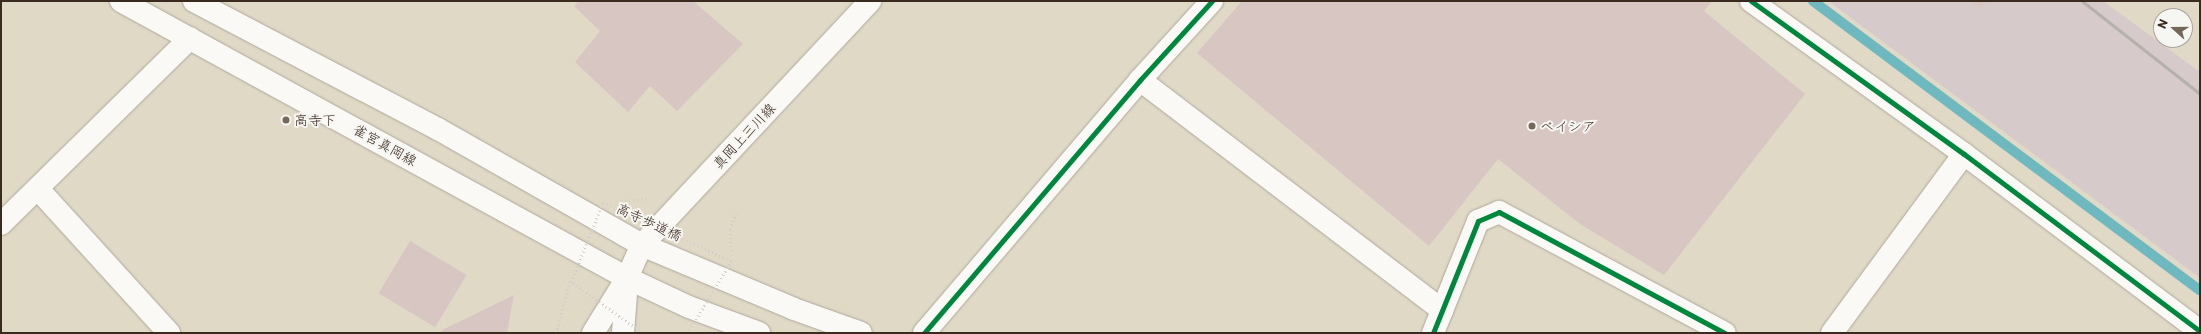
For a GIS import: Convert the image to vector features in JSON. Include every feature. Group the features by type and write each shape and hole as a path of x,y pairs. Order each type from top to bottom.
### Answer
{"street":[{"name":"雀宮真岡線","path":"121,1 627,278 689,307 759,333"},
{"path":"194,1 438,129 642,245 780,304 861,333"},
{"name":"真岡上三川線","path":"593,333 627,278 642,245 870,1"},
{"path":"924,333 1140,80 1212,1"},
{"path":"1751,1 1964,154 2200,331"},
{"path":"1,224 190,38"},
{"path":"1140,80 1442,310"},
{"path":"1832,333 1964,154"},
{"path":"38,189 169,333"},
{"path":"1433,333 1478,221 1499,212 1726,333"},
{"name":"真岡上三川線","path":"623,333 627,278"}],"path":[{"path":"688,333 732,261 730,229 737,211"},
{"path":"732,261 739,264"},
{"path":"566,277 642,333"},
{"path":"556,333 571,282"}],"shaded area":[{"path":"1832,1 2103,1 2153,38 2153,48 2167,48 2200,72 2200,278 1831,3"}],"building":[{"path":"579,1 693,1 743,44 677,111 650,86 628,112 575,62 600,31 574,6"},
{"name":"ベイシア","path":"1242,1 1712,1 1704,11 1805,94 1664,275 1580,224 1498,159 1429,246 1197,53"},
{"path":"1969,1 1987,1 1981,9"},
{"path":"410,241 467,275 435,327 379,293"},
{"path":"514,295 507,333 442,333 442,330"}],"waterway":[{"path":"1813,1 2200,290"}],"railway":[{"path":"2082,1 2200,94"}],"cycle path":[{"path":"924,333 1140,80 1212,1"},
{"path":"1751,1 1964,154 2200,331"},
{"path":"1433,333 1478,221 1499,212 1725,333"}],"place":[{"name":"高寺下","path":"286,120"},
{"name":"ベイシア","path":"1532,126"}]}
